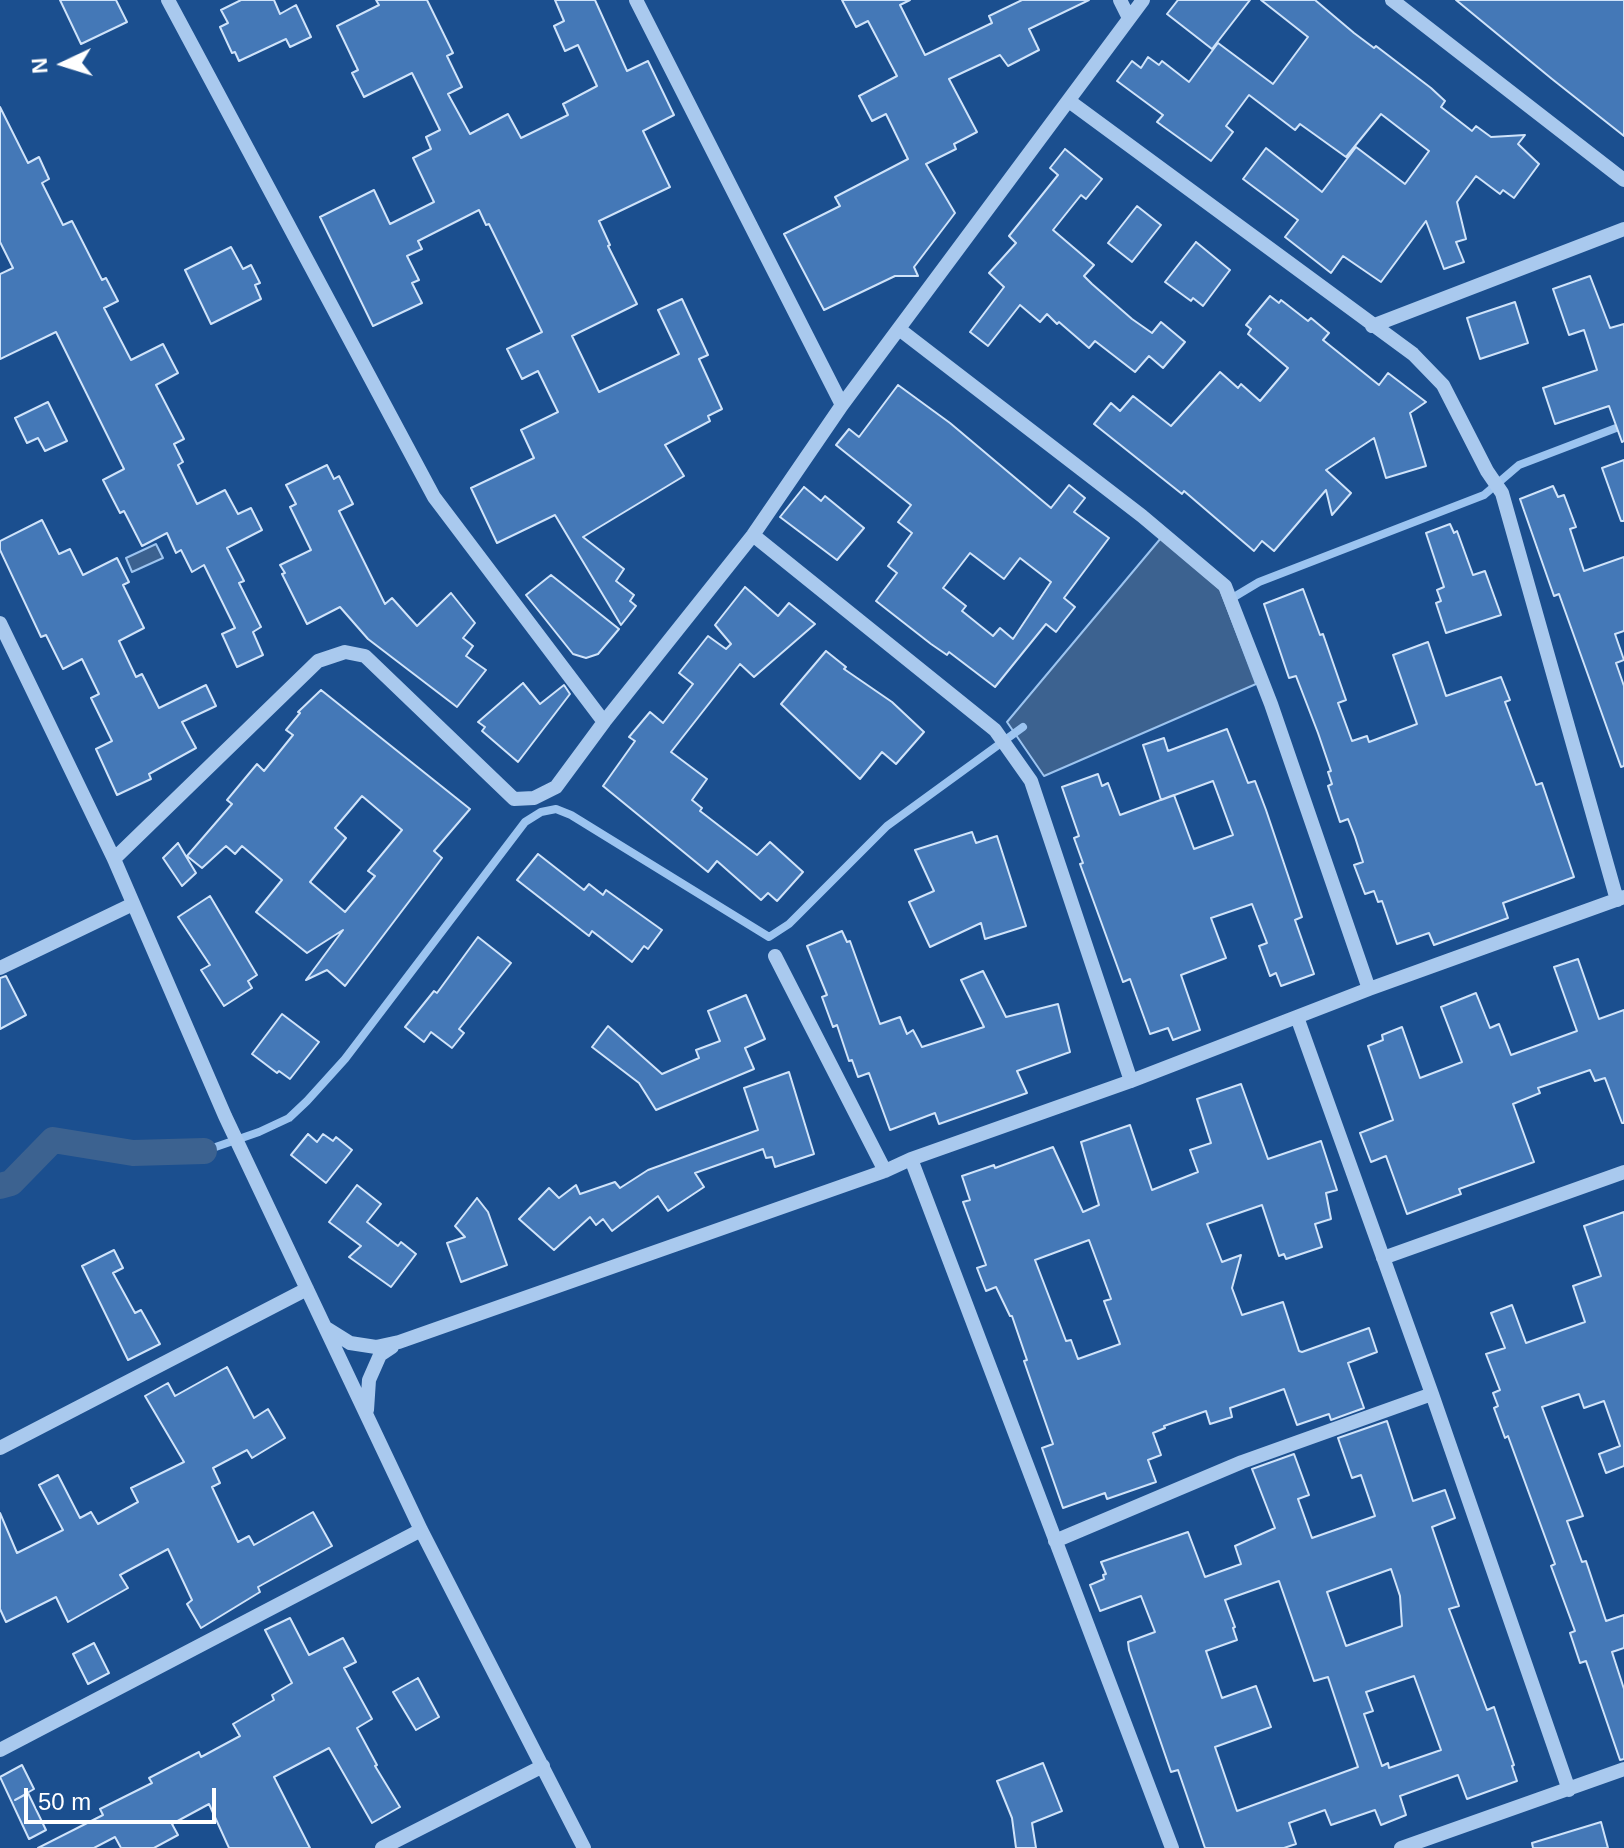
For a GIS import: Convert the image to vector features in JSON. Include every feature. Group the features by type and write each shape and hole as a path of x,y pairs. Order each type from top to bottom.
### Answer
{"street":[{"path":"168,0 434,497 604,722"},
{"path":"636,0 842,405"},
{"path":"1120,0 1129,18"},
{"path":"114,859 318,661 345,652 365,656 514,799 534,798 556,787 753,535 842,405 1143,0"},
{"path":"1392,0 1624,180"},
{"path":"326,1328 350,1343 376,1347 399,1342 885,1171 1620,898 1502,493 1487,471 1443,385 1413,354 1069,101"},
{"path":"1372,326 1624,229"},
{"path":"899,329 1142,516 1225,586 1271,704 1369,989"},
{"path":"753,535 995,730 1031,781 1131,1081"},
{"path":"0,623 114,859 225,1116 421,1530 584,1848"},
{"path":"0,968 133,904"},
{"path":"775,956 885,1171"},
{"path":"1297,1017 1569,1790"},
{"path":"911,1159 1172,1848"},
{"path":"1383,1258 1624,1172"},
{"path":"0,1448 307,1289"},
{"path":"366,1412 369,1380 380,1355 399,1342"},
{"path":"1055,1541 1242,1462 1432,1394"},
{"path":"0,1750 421,1530"},
{"path":"382,1848 543,1766"},
{"path":"1401,1848 1624,1769"}],"water":[{"path":"1161,538 1220,589 1256,684 1044,776 1007,722"},
{"path":"156,544 163,558 132,572 126,558"}],"building":[{"path":"60,0 116,0 127,22 81,44"},
{"path":"241,0 274,0 280,14 296,5 311,37 290,47 286,39 239,61 220,27 228,23 221,10"},
{"path":"376,0 427,0 453,53 447,56 462,87 448,94 470,134 508,114 521,138 568,115 563,104 597,86 578,45 565,51 554,26 564,21 555,0 595,0 627,71 648,61 674,115 643,131 670,187 599,221 637,304 572,336 599,392 679,354 658,310 682,299 708,355 699,359 722,409 708,416 710,421 665,445 684,476 583,537 624,569 616,581 634,595 630,601 636,606 621,625 555,515 497,543 471,488 534,458 521,430 558,412 538,371 522,379 507,349 542,332 489,224 486,225 479,210 418,241 422,249 407,256 419,280 412,283 422,303 373,326 320,217 374,190 390,224 434,202 413,158 431,149 426,137 440,130 412,73 364,97 352,73 358,70 337,26 379,5"},
{"path":"842,0 910,0 900,5 925,55 992,23 989,16 1022,0 1089,0 1029,29 1039,50 1008,66 1000,55 949,79 977,132 954,144 956,149 926,164 955,213 914,267 918,276 895,276 824,310 784,234 840,206 835,197 908,159 886,114 872,121 859,96 897,76 868,21 856,27"},
{"path":"1178,0 1250,0 1212,49 1167,14"},
{"path":"1261,0 1315,0 1354,33 1431,88 1445,101 1441,107 1472,131 1476,126 1491,137 1525,135 1518,144 1539,164 1514,198 1503,190 1500,194 1476,176 1457,202 1466,239 1456,242 1464,262 1444,269 1426,221 1381,282 1343,256 1331,273 1285,237 1298,220 1243,179 1266,148 1322,192 1356,147 1405,184 1429,151 1381,114 1346,157 1300,124 1295,130 1249,95 1226,126 1233,132 1211,161 1157,122 1163,115 1117,81 1132,61 1141,68 1148,57 1159,65 1162,61 1189,82 1218,43 1273,84 1308,37"},
{"path":"1456,0 1624,0 1624,136 1552,79"},
{"path":"0,107 28,163 39,157 49,179 42,183 63,225 72,221 102,280 106,278 118,301 104,308 131,360 163,344 178,373 156,385 184,439 174,444 183,462 178,465 197,504 225,490 238,514 251,508 262,530 227,548 244,581 239,583 261,627 253,632 263,655 237,667 222,634 235,628 204,565 192,572 181,550 176,553 167,533 142,546 124,511 120,513 103,480 124,469 56,332 0,359 0,274 13,268 0,242"},
{"path":"1065,149 1102,179 1086,199 1081,195 1053,230 1094,265 1084,276 1132,319 1152,333 1161,322 1185,342 1163,368 1149,356 1135,372 1095,341 1089,348 1047,314 1040,322 1020,305 988,346 970,332 1004,287 989,273 1016,243 1009,236 1058,175 1050,168"},
{"path":"1137,206 1161,225 1132,262 1108,243"},
{"path":"1196,242 1230,270 1203,306 1165,282"},
{"path":"231,247 243,269 251,265 260,283 255,285 261,299 211,324 185,270"},
{"path":"1590,276 1610,328 1624,324 1622,442 1609,406 1555,424 1543,388 1597,370 1584,330 1569,335 1553,289"},
{"path":"1270,296 1279,303 1281,300 1308,321 1311,318 1329,333 1323,340 1379,385 1388,373 1426,402 1410,413 1426,466 1386,478 1374,438 1326,470 1351,493 1332,515 1326,490 1274,551 1262,541 1254,551 1184,491 1182,494 1094,424 1111,403 1120,411 1133,396 1171,426 1220,372 1238,388 1241,384 1260,401 1288,368 1248,334 1251,329 1246,325"},
{"path":"1515,302 1528,343 1480,359 1467,318"},
{"path":"898,385 950,423 1051,508 1069,485 1085,498 1074,512 1109,538 1064,598 1075,607 1056,632 1046,624 995,687 949,652 947,655 931,644 876,601 897,573 888,566 912,533 898,522 911,505 836,445 849,429 859,437","holes":["970,553 1004,579 1020,558 1051,582 1013,639 1000,628 993,636 962,611 966,606 943,588"]},
{"path":"48,402 67,441 45,451 38,438 27,443 15,418"},
{"path":"1624,460 1624,521 1621,521 1602,468"},
{"path":"327,465 334,479 339,476 353,504 339,511 385,604 392,598 417,626 451,593 475,623 463,638 473,646 466,656 486,670 457,707 368,639 340,607 307,624 280,565 311,550 290,507 296,504 286,485"},
{"path":"1553,486 1558,497 1564,495 1576,527 1570,529 1584,571 1624,557 1624,631 1615,634 1624,660 1616,663 1624,686 1624,766 1621,767 1559,594 1554,596 1520,499"},
{"path":"804,487 821,501 825,496 864,528 837,560 780,517"},
{"path":"42,520 59,554 70,549 83,575 117,558 129,582 123,585 144,628 119,641 136,677 142,674 159,708 206,685 216,706 182,722 196,748 149,774 151,779 117,795 96,749 112,741 91,698 99,694 82,659 63,669 46,635 41,637 0,550 0,541"},
{"path":"1450,524 1454,533 1457,531 1473,575 1485,571 1501,615 1446,633 1436,603 1441,601 1437,590 1444,587 1426,533"},
{"path":"551,575 619,629 598,654 586,658 573,654 526,595"},
{"path":"745,587 778,616 789,603 815,624 754,677 740,664 671,752 707,779 692,800 702,808 700,811 757,855 770,842 803,872 777,901 768,893 761,900 717,861 708,872 603,786 635,741 629,737 650,712 663,723 693,684 679,673 708,636 726,649 731,644 715,625"},
{"path":"1303,589 1346,700 1338,703 1352,741 1367,736 1369,742 1417,724 1393,655 1428,642 1446,696 1501,677 1510,700 1505,702 1536,785 1542,783 1574,877 1503,903 1508,918 1434,945 1429,933 1397,944 1382,901 1378,902 1374,891 1365,894 1354,865 1363,862 1355,837 1348,819 1340,822 1328,786 1332,784 1328,772 1331,771 1318,733 1296,676 1289,678 1264,604"},
{"path":"826,651 846,667 844,669 892,702 924,732 896,764 882,752 860,779 781,704"},
{"path":"523,683 540,704 564,685 570,694 518,762 482,731 485,727 478,722"},
{"path":"321,690 470,809 434,851 442,858 345,986 327,970 306,980 343,930 307,953 256,912 282,880 242,846 235,854 226,846 202,868 187,856 232,804 227,800 257,764 264,771 293,735 286,730 298,712","holes":["362,796 402,830 368,871 375,876 345,912 310,882 346,838 335,828"]},
{"path":"1227,729 1248,783 1255,781 1266,810 1302,917 1295,920 1314,974 1281,986 1276,973 1270,976 1259,946 1267,943 1252,904 1211,918 1226,958 1181,975 1200,1030 1173,1040 1168,1028 1150,1034 1130,979 1123,982 1080,864 1083,863 1074,838 1079,836 1062,787 1098,774 1102,786 1108,783 1120,815 1161,800 1143,745 1164,738 1168,751","holes":["1213,781 1233,835 1194,849 1174,795"]},
{"path":"972,832 976,843 997,836 1026,926 985,939 981,923 930,947 909,902 934,891 915,850"},
{"path":"178,843 196,873 182,886 163,858"},
{"path":"538,854 584,890 589,884 603,895 606,890 662,930 648,949 644,946 632,962 592,931 589,936 517,880"},
{"path":"210,896 257,975 248,981 252,988 224,1006 201,970 210,965 178,917"},
{"path":"842,931 847,942 850,941 880,1024 900,1017 907,1034 913,1030 922,1047 984,1027 961,980 983,971 1006,1017 1058,1004 1070,1052 1017,1071 1027,1093 939,1124 935,1113 890,1130 869,1073 858,1077 837,1025 833,1027 822,997 827,995 807,946"},
{"path":"478,937 511,963 459,1029 464,1033 452,1048 431,1032 424,1042 405,1027 434,991 437,993"},
{"path":"1578,959 1599,1019 1624,1010 1624,1123 1605,1078 1595,1081 1590,1070 1538,1088 1540,1093 1513,1104 1534,1162 1459,1189 1461,1194 1407,1214 1386,1156 1371,1162 1360,1133 1393,1120 1368,1046 1383,1040 1382,1035 1402,1027 1420,1078 1462,1062 1441,1007 1476,993 1490,1028 1499,1024 1511,1055 1577,1031 1554,967"},
{"path":"6,976 26,1015 0,1029 0,978"},
{"path":"746,995 765,1039 745,1048 754,1069 656,1110 639,1083 592,1047 608,1026 662,1074 699,1058 696,1050 720,1041 708,1011"},
{"path":"282,1014 319,1042 290,1079 252,1054"},
{"path":"789,1072 814,1154 775,1167 772,1157 766,1158 763,1149 695,1173 704,1187 668,1211 658,1196 612,1231 603,1219 596,1225 590,1217 554,1250 519,1219 549,1188 559,1198 576,1185 580,1194 615,1182 620,1188 648,1170 758,1130 744,1088"},
{"path":"1241,1084 1268,1159 1321,1141 1337,1190 1326,1193 1331,1219 1315,1224 1322,1247 1286,1259 1284,1254 1279,1256 1262,1205 1207,1224 1222,1262 1241,1255 1232,1288 1242,1315 1283,1302 1299,1351 1302,1352 1369,1328 1377,1352 1348,1363 1364,1408 1331,1420 1329,1414 1297,1425 1284,1389 1230,1408 1232,1417 1210,1424 1206,1411 1153,1433 1161,1455 1148,1460 1156,1482 1107,1499 1105,1493 1063,1508 1042,1448 1053,1444 1012,1316 996,1287 986,1291 977,1268 986,1265 963,1202 970,1200 962,1176 1053,1147 1083,1212 1099,1205 1081,1142 1130,1125 1152,1190 1198,1172 1190,1150 1211,1143 1197,1099","holes":["1089,1240 1111,1299 1104,1301 1120,1344 1078,1359 1071,1340 1066,1341 1035,1260"]},
{"path":"308,1134 317,1142 323,1134 333,1141 336,1137 352,1150 326,1183 291,1155"},
{"path":"357,1185 381,1204 367,1222 398,1246 401,1242 416,1254 391,1287 349,1257 361,1246 329,1222"},
{"path":"477,1198 488,1212 507,1265 461,1282 447,1243 465,1237 455,1226"},
{"path":"1624,1212 1624,1466 1606,1473 1599,1454 1620,1446 1604,1401 1584,1408 1579,1394 1542,1407 1583,1516 1567,1521 1582,1562 1586,1561 1606,1621 1624,1615 1624,1648 1612,1652 1624,1689 1624,1759 1620,1760 1586,1661 1580,1663 1570,1633 1575,1631 1551,1566 1555,1564 1508,1436 1505,1438 1494,1408 1498,1406 1493,1393 1500,1390 1486,1354 1505,1348 1491,1313 1512,1305 1526,1343 1585,1322 1573,1286 1601,1276 1584,1226"},
{"path":"114,1250 123,1268 113,1273 135,1313 141,1310 160,1344 128,1360 82,1266"},
{"path":"227,1367 254,1418 268,1409 285,1438 252,1458 247,1450 213,1468 220,1483 212,1487 238,1542 249,1536 254,1545 313,1512 332,1546 258,1587 260,1592 201,1628 187,1604 192,1600 168,1549 120,1575 128,1588 68,1622 56,1597 6,1622 0,1609 0,1513 17,1553 63,1530 39,1485 58,1475 80,1518 91,1512 98,1524 138,1502 131,1488 184,1462 145,1396 168,1383 175,1396"},
{"path":"1387,1421 1413,1501 1445,1490 1455,1518 1432,1527 1459,1606 1449,1609 1487,1710 1494,1707 1517,1781 1467,1799 1458,1775 1400,1796 1406,1815 1381,1825 1375,1810 1331,1825 1325,1810 1289,1823 1296,1844 1284,1848 1205,1848 1178,1770 1171,1772 1129,1650 1128,1642 1155,1632 1141,1596 1100,1611 1090,1585 1104,1579 1103,1575 1106,1574 1101,1562 1188,1532 1205,1577 1241,1564 1235,1546 1275,1528 1252,1469 1294,1454 1309,1495 1298,1499 1312,1538 1375,1516 1361,1475 1352,1478 1338,1438","holes":["1391,1569 1400,1596 1402,1626 1346,1646 1327,1592","1279,1581 1314,1681 1328,1677 1358,1767 1237,1811 1215,1747 1271,1727 1256,1686 1222,1698 1206,1651 1237,1640 1225,1600","1414,1676 1441,1750 1389,1768 1388,1763 1382,1766 1364,1714 1373,1711 1366,1692"]},
{"path":"290,1618 309,1655 343,1638 356,1662 344,1668 372,1719 357,1728 400,1807 372,1823 329,1748 274,1777 310,1848 229,1848 209,1804 172,1824 178,1835 154,1848 121,1848 115,1837 94,1848 38,1848 103,1815 100,1809 152,1783 149,1778 199,1752 201,1757 240,1736 233,1724 274,1700 272,1695 292,1683 265,1630"},
{"path":"94,1643 109,1673 88,1684 73,1654"},
{"path":"418,1678 439,1717 416,1730 393,1692"},
{"path":"1043,1763 1062,1811 1032,1823 1036,1848 1016,1848 1012,1818 997,1781"},
{"path":"22,1765 34,1789 15,1800 28,1793 46,1830 29,1839 0,1777"},
{"path":"1601,1822 1608,1848 1533,1848 1532,1843"}],"waterway":[{"path":"1229,600 1259,582 1484,495 1519,465 1624,425"},
{"path":"204,1151 289,1118 307,1101 345,1059 525,822 541,812 556,809 571,815 769,937 789,924 887,826 1023,727"},
{"path":"0,1186 11,1183 53,1140 133,1153 204,1151"}]}
